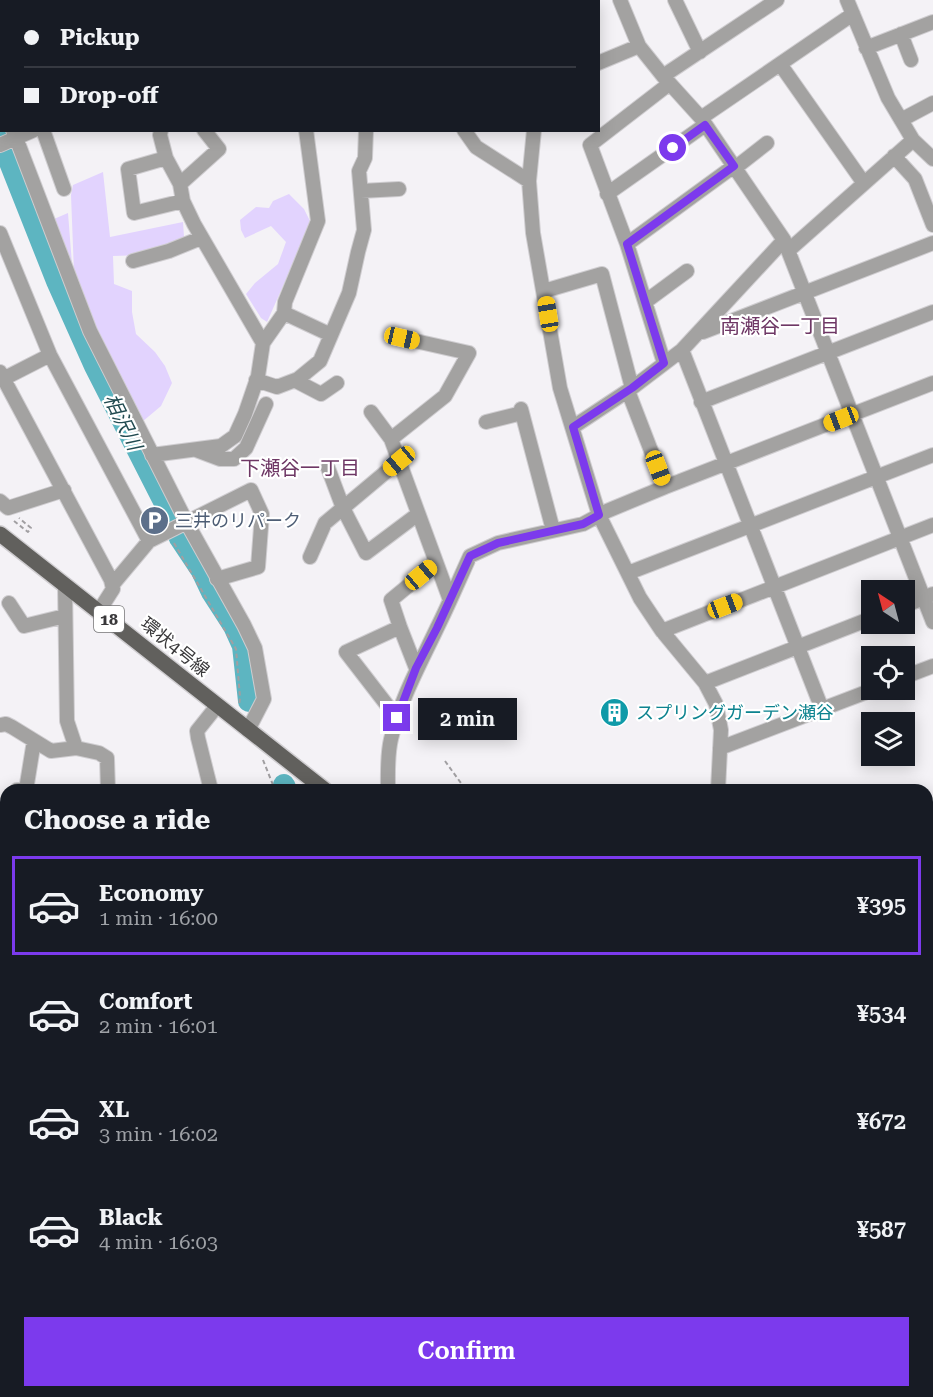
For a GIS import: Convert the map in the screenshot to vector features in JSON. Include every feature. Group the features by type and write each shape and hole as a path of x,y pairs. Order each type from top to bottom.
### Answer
{"main road":[{"name":"環状4号線","path":"0,534 317,784"}],"street":[{"path":"620,0 639,46 703,122 786,245 900,538 928,596 933,622"},
{"path":"675,0 700,52"},
{"path":"664,363 627,244 590,145 700,52 777,0"},
{"path":"847,0 888,98 913,140 933,159"},
{"path":"607,194 780,64 853,14"},
{"path":"866,48 933,22"},
{"path":"901,34 911,60"},
{"path":"600,62 639,46"},
{"path":"780,64 863,182"},
{"path":"901,120 933,103"},
{"path":"29,132 10,139 90,331 185,524 255,648 264,699 254,734"},
{"path":"44,132 64,189"},
{"path":"161,132 166,158 180,184 183,201 201,238 263,343"},
{"path":"180,184 219,149 206,132"},
{"path":"152,455 221,446 235,436 256,381 263,343 284,313 285,302 318,221 306,132"},
{"path":"256,381 277,387 296,381 320,361 350,293 364,230 359,171 365,158 366,132"},
{"path":"465,132 476,147 529,181"},
{"path":"534,132 529,181 533,233 559,382 599,515 640,598 662,631 705,683 716,704 721,730 718,784"},
{"path":"573,427 630,390 682,350 786,245 913,140"},
{"path":"627,244 767,143"},
{"path":"894,156 915,179 933,225"},
{"path":"166,158 128,169 134,213 183,201"},
{"path":"361,191 399,189"},
{"path":"0,233 50,354 149,541"},
{"path":"142,262 201,238"},
{"path":"698,334 933,243"},
{"path":"645,302 687,271"},
{"path":"544,291 602,274 630,390 665,487"},
{"path":"701,402 933,312"},
{"path":"284,313 331,335"},
{"path":"391,439 444,396 469,353 402,338"},
{"path":"682,350 822,709"},
{"path":"50,354 2,376 113,584 113,589 99,611"},
{"path":"296,381 321,394 337,383"},
{"path":"388,784 387,762 390,740 397,718 416,668 470,556 498,543 583,524 665,487 933,384"},
{"path":"194,450 220,459 234,459 246,448 266,404"},
{"path":"486,422 521,411 553,530"},
{"path":"370,412 391,439 450,600"},
{"path":"628,573 933,455"},
{"path":"310,557 325,523 399,461"},
{"path":"328,468 366,553 418,514"},
{"path":"0,501 8,508 64,490"},
{"path":"113,584 149,541 251,490 262,514 258,567 217,579"},
{"path":"662,631 933,525"},
{"path":"416,668 391,600 436,562"},
{"path":"65,585 68,721 76,748"},
{"path":"9,603 24,626 65,616"},
{"path":"705,683 861,622"},
{"path":"397,718 346,652 400,627"},
{"path":"915,673 933,666"},
{"path":"720,748 861,694"},
{"path":"210,784 197,731 217,705"},
{"path":"0,725 6,724 12,727 51,751 76,748 99,753 107,758 108,784"},
{"path":"27,784 34,741"}],"path":[{"path":"28,532 31,528"},
{"path":"169,532 236,649 240,698 236,720"},
{"path":"263,760 273,784"},
{"path":"445,761 462,784"}],"shaded area":[{"path":"103,172 110,237 183,222 184,237 144,255 113,256 114,284 132,291 132,312 136,334 155,352 165,366 172,383 161,406 142,422 91,318 74,273 71,195 73,185"},
{"path":"289,194 304,209 311,223 267,322 261,318 246,294 255,283 278,264 286,242 271,226 245,238 240,220 256,207 269,208 273,201"},
{"path":"68,213 72,264 54,219"}],"waterway":[{"name":"相沢川","path":"0,137 57,281 95,366 172,517 180,538 202,571 243,646 249,701"}],"place":[{"name":"三井のリパーク","path":"154,521"},
{"name":"スプリングガーデン瀬谷","path":"615,713"}],"district":[{"name":"南瀬谷一丁目","path":"780,326"},
{"name":"下瀬谷一丁目","path":"300,468"}],"route":[{"path":"397,718 416,668 470,556 498,543 583,524 599,515 573,427 632,388 664,363 627,244 734,166 705,125 673,148"}]}
